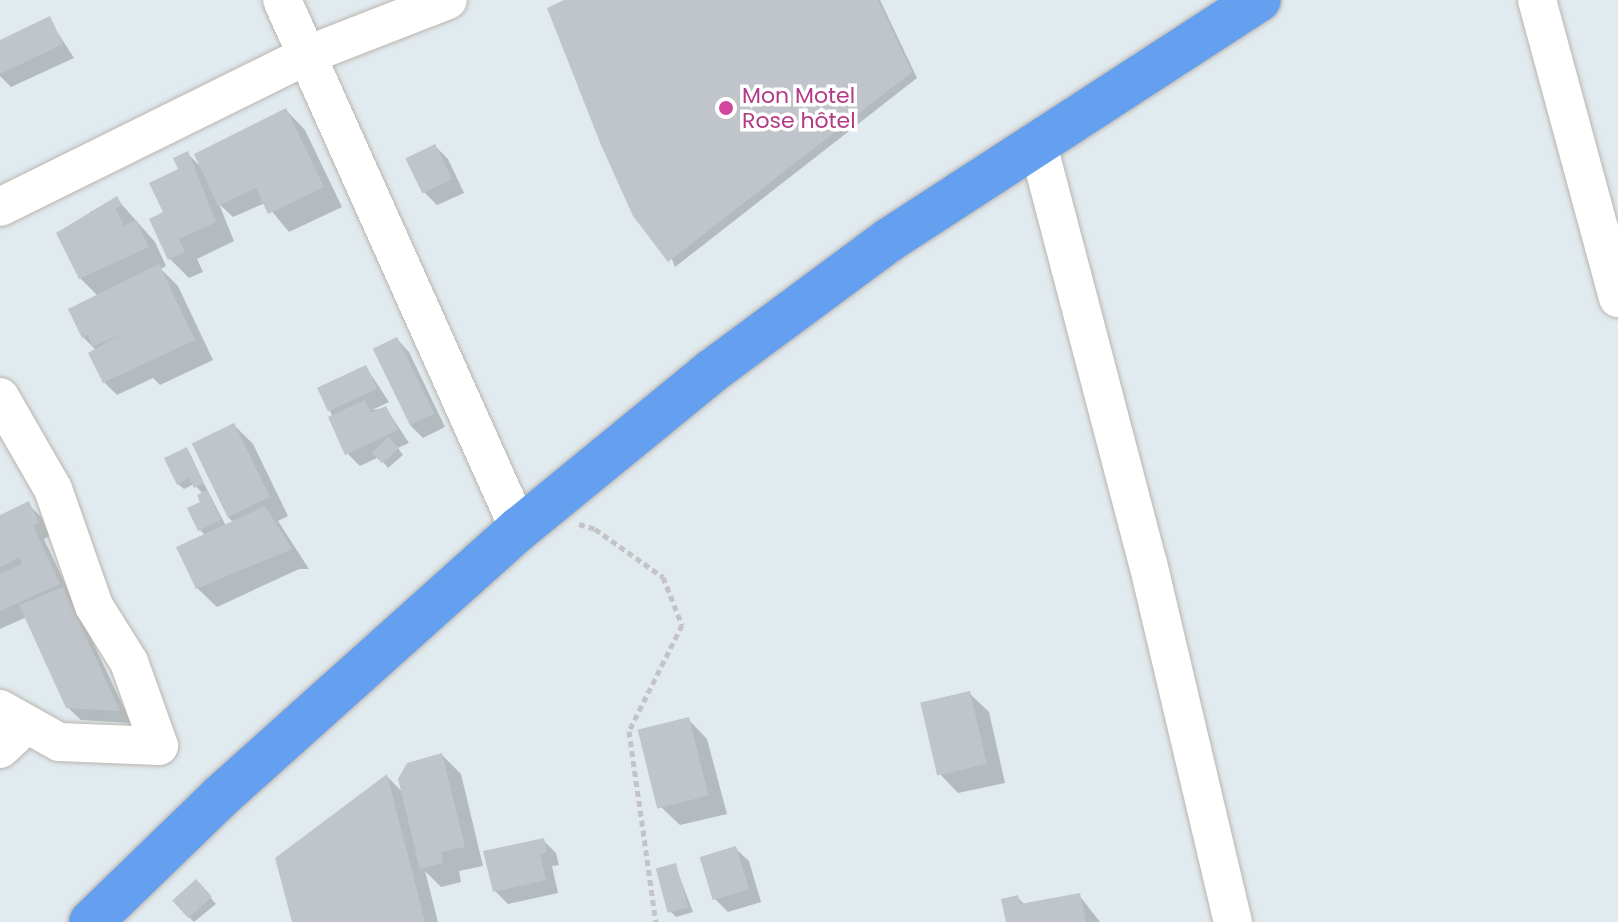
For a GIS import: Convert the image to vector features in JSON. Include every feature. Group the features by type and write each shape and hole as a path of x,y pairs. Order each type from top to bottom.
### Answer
{"main road":[{"path":"91,922 220,797 519,529 790,312 1037,141 1259,0"}],"street":[{"path":"282,0 519,529"},
{"path":"0,207 307,55 448,0"},
{"path":"1537,0 1618,298"},
{"path":"1037,141 1155,592 1233,922"},
{"path":"0,397 53,489 94,606 129,662 159,746 59,742 8,728"}],"path":[{"path":"519,529 570,521 595,529 663,577 682,625 629,731 656,922"}],"building":[{"name":"Mon Motel Rose hôtel","path":"564,0 878,0 912,72 668,262 633,216 601,145 547,8"},
{"path":"50,16 63,44 0,74 0,40"},
{"path":"286,108 324,187 268,214 256,188 218,206 194,154"},
{"path":"435,144 452,179 422,194 405,158"},
{"path":"188,151 216,222 179,239 185,252 168,260 149,219 163,212 149,183 178,169 173,158"},
{"path":"117,196 122,205 115,208 124,226 136,220 149,247 79,279 56,233"},
{"path":"159,264 195,340 103,383 88,353 123,333 93,347 88,335 82,338 68,309"},
{"path":"397,337 434,413 410,425 373,349"},
{"path":"366,365 377,389 328,411 317,388"},
{"path":"365,400 371,413 386,406 398,430 345,455 328,417"},
{"path":"234,423 270,497 228,517 192,444"},
{"path":"389,437 399,448 382,464 372,452"},
{"path":"187,447 204,483 194,488 189,478 177,485 164,458"},
{"path":"207,490 221,520 198,531 187,508 200,502 197,495"},
{"path":"29,501 39,523 33,526 60,584 0,611 0,574 22,564 19,558 0,567 0,515"},
{"path":"265,506 292,549 196,589 176,547"},
{"path":"63,587 120,711 66,708 19,605"},
{"path":"970,691 987,764 937,776 920,702"},
{"path":"689,717 709,796 657,808 638,730"},
{"path":"442,753 465,847 441,852 443,863 420,869 398,779 407,763"},
{"path":"387,774 425,922 292,922 275,858"},
{"path":"544,838 547,852 540,854 546,880 493,892 483,851"},
{"path":"736,846 749,889 713,900 700,857"},
{"path":"676,863 688,907 668,913 656,868"},
{"path":"196,879 212,897 188,918 172,900"},
{"path":"1080,893 1086,922 1006,922 1001,899 1018,895 1020,904"}],"place":[{"name":"Mon Motel Rose hôtel","path":"726,108"}]}
